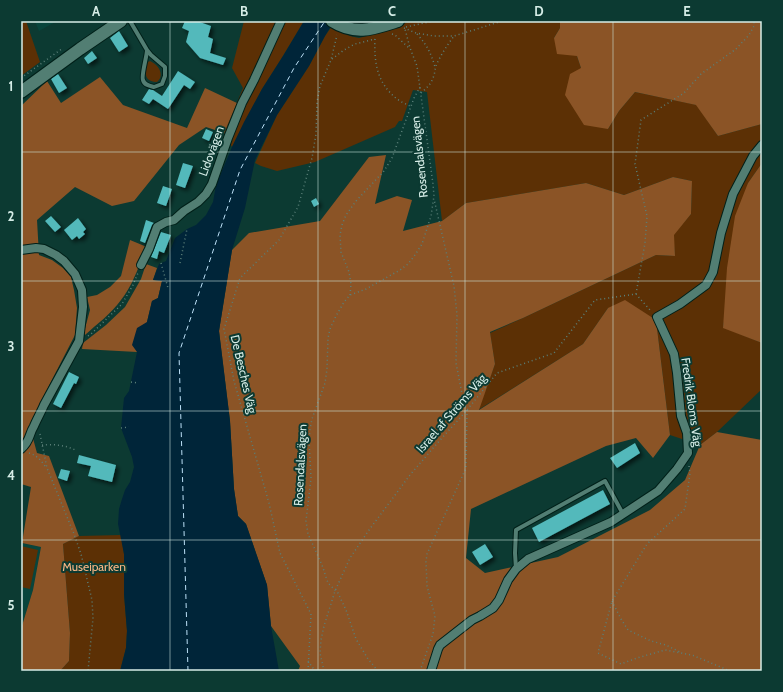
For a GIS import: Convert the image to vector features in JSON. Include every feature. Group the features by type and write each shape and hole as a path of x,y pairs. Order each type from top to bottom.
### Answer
{"street":[{"path":"21,92 121,21"},
{"name":"Lidovägen","path":"141,265 157,227 174,220 198,202 206,194 212,184 242,103 281,21"},
{"path":"337,24 363,30 381,29 399,24"},
{"path":"657,317 680,304 706,285 713,272 721,233 733,194 754,156 762,145"},
{"path":"21,250 36,248 44,249 64,261 75,274 82,290 83,307 79,341 44,405 33,427 28,443 23,451"},
{"name":"Fredrik Bloms Väg","path":"430,671 440,645 472,620 493,608 499,600 508,580 516,569 528,559 611,522 658,491 677,469 688,452 687,433 681,416 674,354 657,317"}],"lane":[{"path":"130,21 151,54 165,67 165,76 162,84 154,87 146,84 143,80 142,74 148,50"},
{"path":"516,569 516,530 605,481 623,514"}],"path":[{"path":"399,24 434,21"},
{"path":"416,34 454,36 502,21"},
{"path":"657,317 636,294 645,243 647,216 635,164 641,120 684,92 701,74 736,49 749,35 754,26 754,21"},
{"name":"De Besches Väg","path":"308,671 311,614 280,553 269,503 234,381 224,329 240,278 278,240 298,207 312,158 316,134 317,102 320,86 331,60 337,36 337,24"},
{"path":"399,24 416,34 432,55 435,75 429,86 421,93"},
{"name":"Rosendalsvägen","path":"378,671 368,659 356,639 346,610 338,593 334,591 328,583 322,565 308,534 306,521 311,478 309,440 310,429 328,369 328,338 330,329 344,302 350,295 366,289 408,264 422,244 431,216 434,196 417,66 399,24"},
{"path":"410,48 395,35 381,29 375,39 375,61 382,84 396,98 411,107"},
{"path":"435,67 454,36"},
{"path":"331,60 355,44 375,39"},
{"path":"350,295 351,284 349,272 341,252 340,235 342,225 346,215 356,201 384,171 392,158 414,98 420,87"},
{"path":"420,671 433,634 435,616 427,586 427,554 466,468 467,410 464,404 456,363 457,314 454,286 434,196"},
{"path":"180,263 187,229"},
{"path":"160,263 168,288"},
{"path":"79,341 91,334 122,304 133,285 141,265"},
{"name":"Israel af Ströms Väg","path":"334,591 350,558 410,475 497,373 554,352 595,300 636,294"},
{"path":"131,382 138,383"},
{"path":"121,428 129,427"},
{"path":"40,434 47,468 81,554 92,600 93,618 88,671"},
{"path":"42,445 72,448 77,452"},
{"path":"23,451 40,459 47,468"},
{"path":"686,654 665,650 621,664 598,653 612,601 647,544 685,510 690,473 688,452"},
{"path":"324,671 320,653 321,640 334,591"},
{"path":"612,601 628,630 651,641 666,645 730,671"},
{"path":"308,661 315,671"}],"shaded area":[{"path":"35,21 57,21 39,31"},
{"path":"304,21 334,21 309,66 277,115 255,160 245,208 232,250 219,331 230,421 234,489 238,516 246,524 267,585 271,626 279,671 120,671 126,648 127,631 124,594 124,554 118,524 119,509 125,490 130,482 134,467 132,457 121,428 124,398 129,391 137,352 132,345 137,328 147,322 152,301 158,298 162,281 153,280 159,264 166,261 175,238 187,229 196,225 206,215 213,202 216,185 244,122 262,89"},
{"path":"560,21 762,21 762,124 718,136 696,105 635,92 619,111 608,129 584,125 565,95 570,74 581,68 577,56 557,54 554,38 560,28"},
{"path":"100,77 123,105 187,128 205,88 237,103 224,133 206,127 179,145 134,201 112,206 75,187 37,220 39,255 52,260 63,268 71,277 77,308 75,335 40,403 32,423 31,431 37,453 49,456 79,536 63,544 70,633 69,661 60,671 21,671 21,629 33,590 41,547 22,543 31,487 21,484 21,106 47,81 61,103"},
{"path":"386,155 375,204 397,196 412,200 403,231 442,221 466,203 586,183 624,195 673,177 692,181 691,214 674,235 675,256 656,255 490,332 495,364 479,410 583,344 608,308 625,300 656,320 670,435 653,458 636,438 606,446 471,509 466,558 485,573 558,557 650,510 685,480 700,445 717,432 762,440 762,671 298,671 300,666 271,626 267,585 246,524 238,516 234,489 230,421 219,331 232,250 249,233 320,221 369,157"},
{"path":"762,163 762,343 723,328 727,268 735,216 748,183"},
{"path":"130,240 147,247 132,281 117,305 85,335 84,332 90,310 87,297 97,295 110,287 121,276"},
{"path":"146,264 157,268 153,280 162,281 158,298 152,301 137,352 82,349 83,343 106,325 125,307 141,279"},
{"path":"21,543 41,547 33,590 21,629"}],"green space":[{"path":"21,21 26,21 40,62 21,76"},
{"path":"244,21 304,21 262,89 232,147 224,133 243,88 232,68"},
{"path":"411,21 560,21 560,28 554,38 577,56 608,129 619,111 635,92 697,105 718,136 762,124 762,163 748,183 723,327 762,343 762,389 717,432 700,445 670,435 656,320 608,308 583,344 478,410 495,364 490,333 656,255 675,256 673,235 691,214 692,181 673,177 624,195 586,183 466,203 442,221 427,92 413,90 402,121 399,121 395,127 315,162 277,171 255,163 277,115 309,66 332,26 350,36 359,38"},
{"path":"150,61 156,65 161,73 161,76 157,82 150,80 146,76 146,63"},
{"name":"Museiparken","path":"121,535 124,554 124,594 127,631 126,648 120,671 60,671 69,661 70,633 63,544 79,536"},
{"path":"21,546 38,550 30,589 21,587"}],"building":[{"path":"185,21 197,21 211,26 208,37 213,39 210,53 226,58 223,65 200,58 186,42 189,31 182,28"},
{"path":"119,31 128,46 119,52 110,38"},
{"path":"92,51 97,58 88,64 84,58"},
{"path":"178,71 195,82 190,89 184,85 168,109 153,99 149,104 142,100 149,89 162,96"},
{"path":"58,74 67,88 59,93 51,79"},
{"path":"206,129 213,132 209,141 202,138"},
{"path":"183,163 193,166 185,188 176,185"},
{"path":"163,186 172,189 166,206 157,203"},
{"path":"316,198 319,204 314,207 311,201"},
{"path":"51,216 61,227 55,232 45,221"},
{"path":"78,218 86,229 83,232 85,234 79,239 77,236 72,240 64,230"},
{"path":"146,220 154,223 145,243 140,241"},
{"path":"161,232 171,235 164,253 159,251 157,259 151,257"},
{"path":"69,372 79,377 76,384 74,383 61,408 53,404"},
{"path":"635,443 640,453 617,468 610,458"},
{"path":"79,455 116,465 112,482 88,476 91,466 77,463"},
{"path":"61,469 70,471 67,481 58,478"},
{"path":"603,490 610,504 539,542 532,528"},
{"path":"485,544 493,557 480,565 472,552"}],"ferry route":[{"path":"188,671 179,353 240,170 294,68 325,21"}]}
